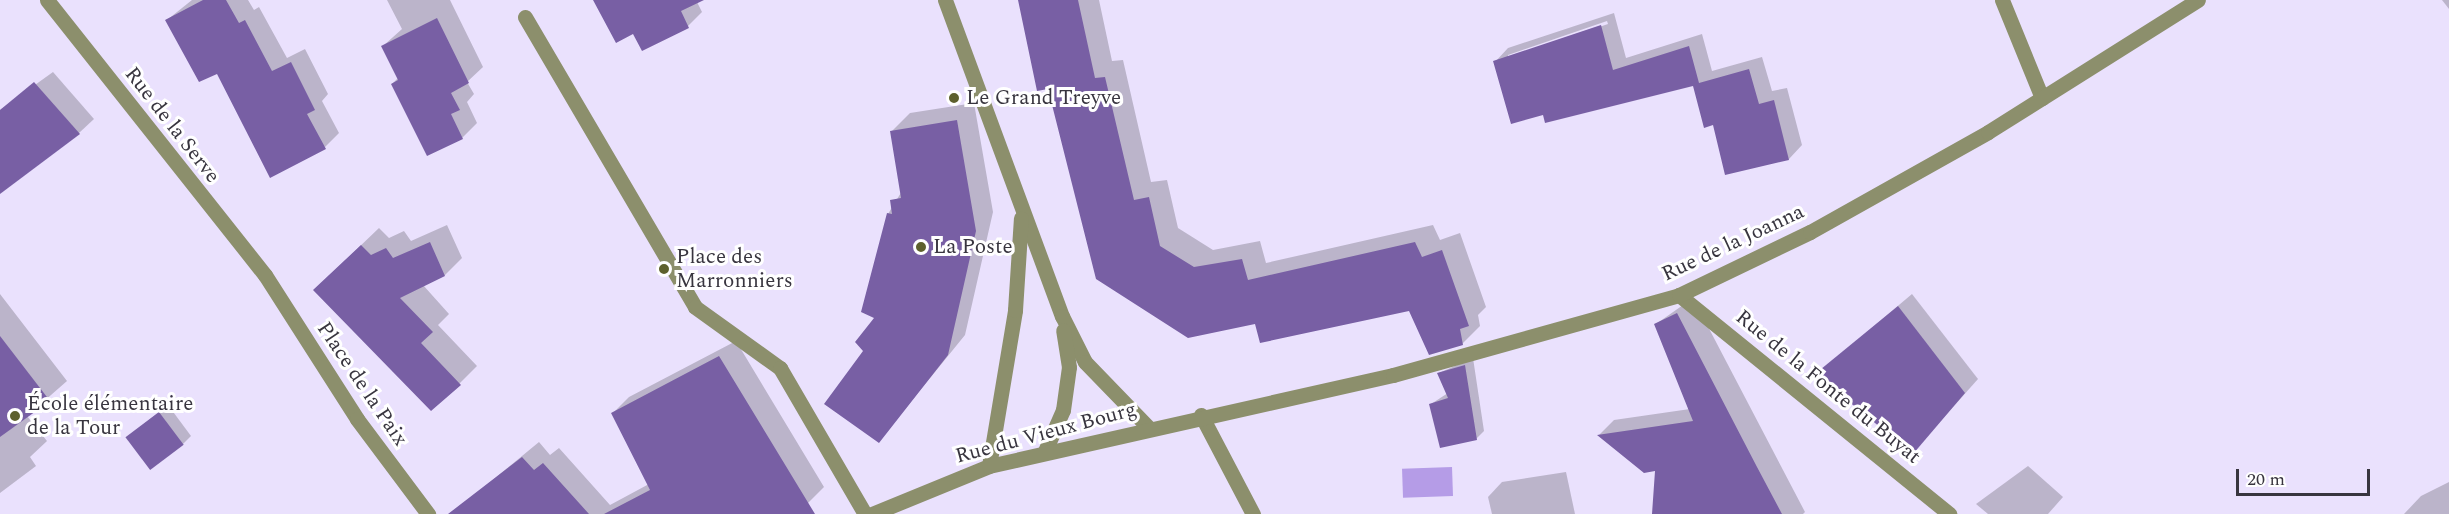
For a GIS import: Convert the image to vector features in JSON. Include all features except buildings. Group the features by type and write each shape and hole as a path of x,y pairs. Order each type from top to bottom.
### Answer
{"street":[{"name":"Rue de la Serve","path":"46,0 265,275"},
{"path":"945,0 983,91 1022,212 1062,316 1085,362 1148,428"},
{"path":"2002,0 2042,98"},
{"name":"Rue de la Joanna","path":"1201,415 1393,375 1679,294 1810,232 2042,98 2198,0"},
{"path":"525,17 695,307 780,368 865,514"},
{"path":"989,466 1015,310 1022,212"},
{"name":"Place de la Paix","path":"265,275 357,419 428,514"},
{"name":"Rue de la Fonte du Buyat","path":"1679,294 1949,514"},
{"path":"1045,451 1063,410 1069,367 1062,316"},
{"path":"1201,415 1252,514"},
{"name":"Rue du Vieux Bourg","path":"872,514 989,466 1201,415"}],"shaded area":[{"path":"1452,467 1453,496 1403,498 1402,469"}],"place":[{"name":"Le Grand Treyve","path":"954,98"},
{"name":"La Poste","path":"921,247"},
{"name":"Place des Marronniers","path":"664,269"},
{"name":"École élémentaire de la Tour","path":"15,416"}]}
